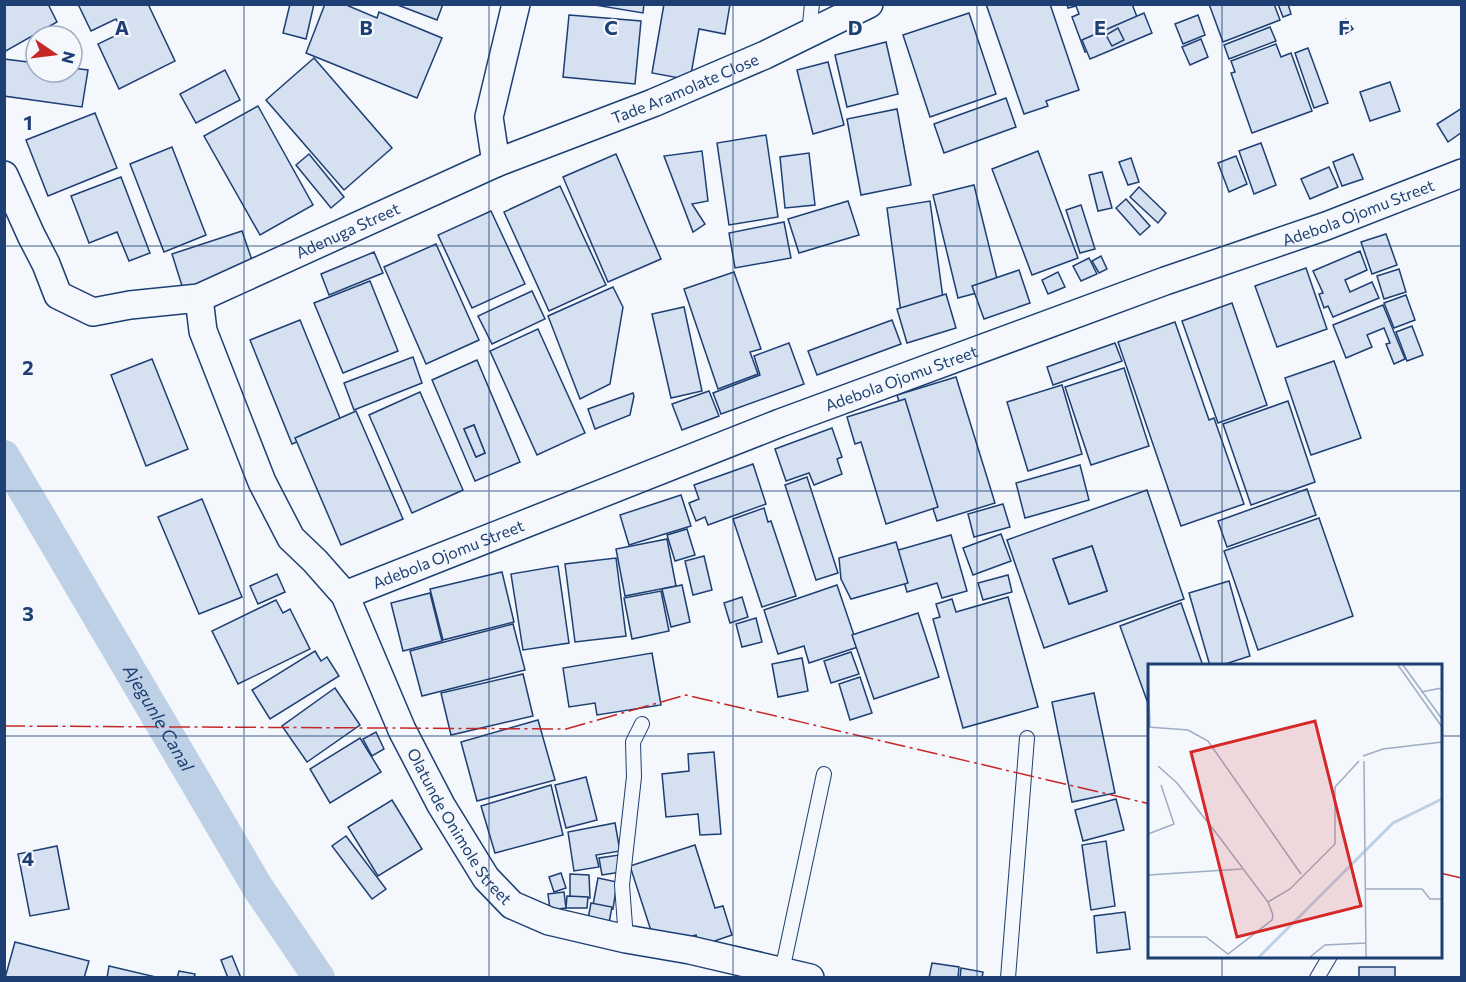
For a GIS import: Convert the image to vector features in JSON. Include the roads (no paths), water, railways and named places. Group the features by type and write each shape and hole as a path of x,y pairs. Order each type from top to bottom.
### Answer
{"street":[{"path":"496,163 489,117 516,4"},
{"name":"Tade Aramolate Close","path":"496,163 653,103 765,55 869,4"},
{"name":"Adenuga Street","path":"4,175 58,295 93,312 130,305 199,298 496,163"},
{"name":"Adebola Ojomu Street","path":"345,595 780,423 1165,281 1326,226 1461,173"},
{"name":"Olatunde Onimole Street","path":"199,298 203,331 262,482 291,538 345,595 402,730 441,805 486,878 512,905 549,921 810,978"}],"lane":[{"path":"809,33 812,4"},
{"path":"627,939 622,885 634,777 633,742 642,724"},
{"path":"1008,978 1027,738"},
{"path":"782,972 824,774"},
{"path":"1317,978 1329,958"}],"waterway":[{"name":"Ajegunle Canal","path":"4,456 258,888 319,978"}]}
